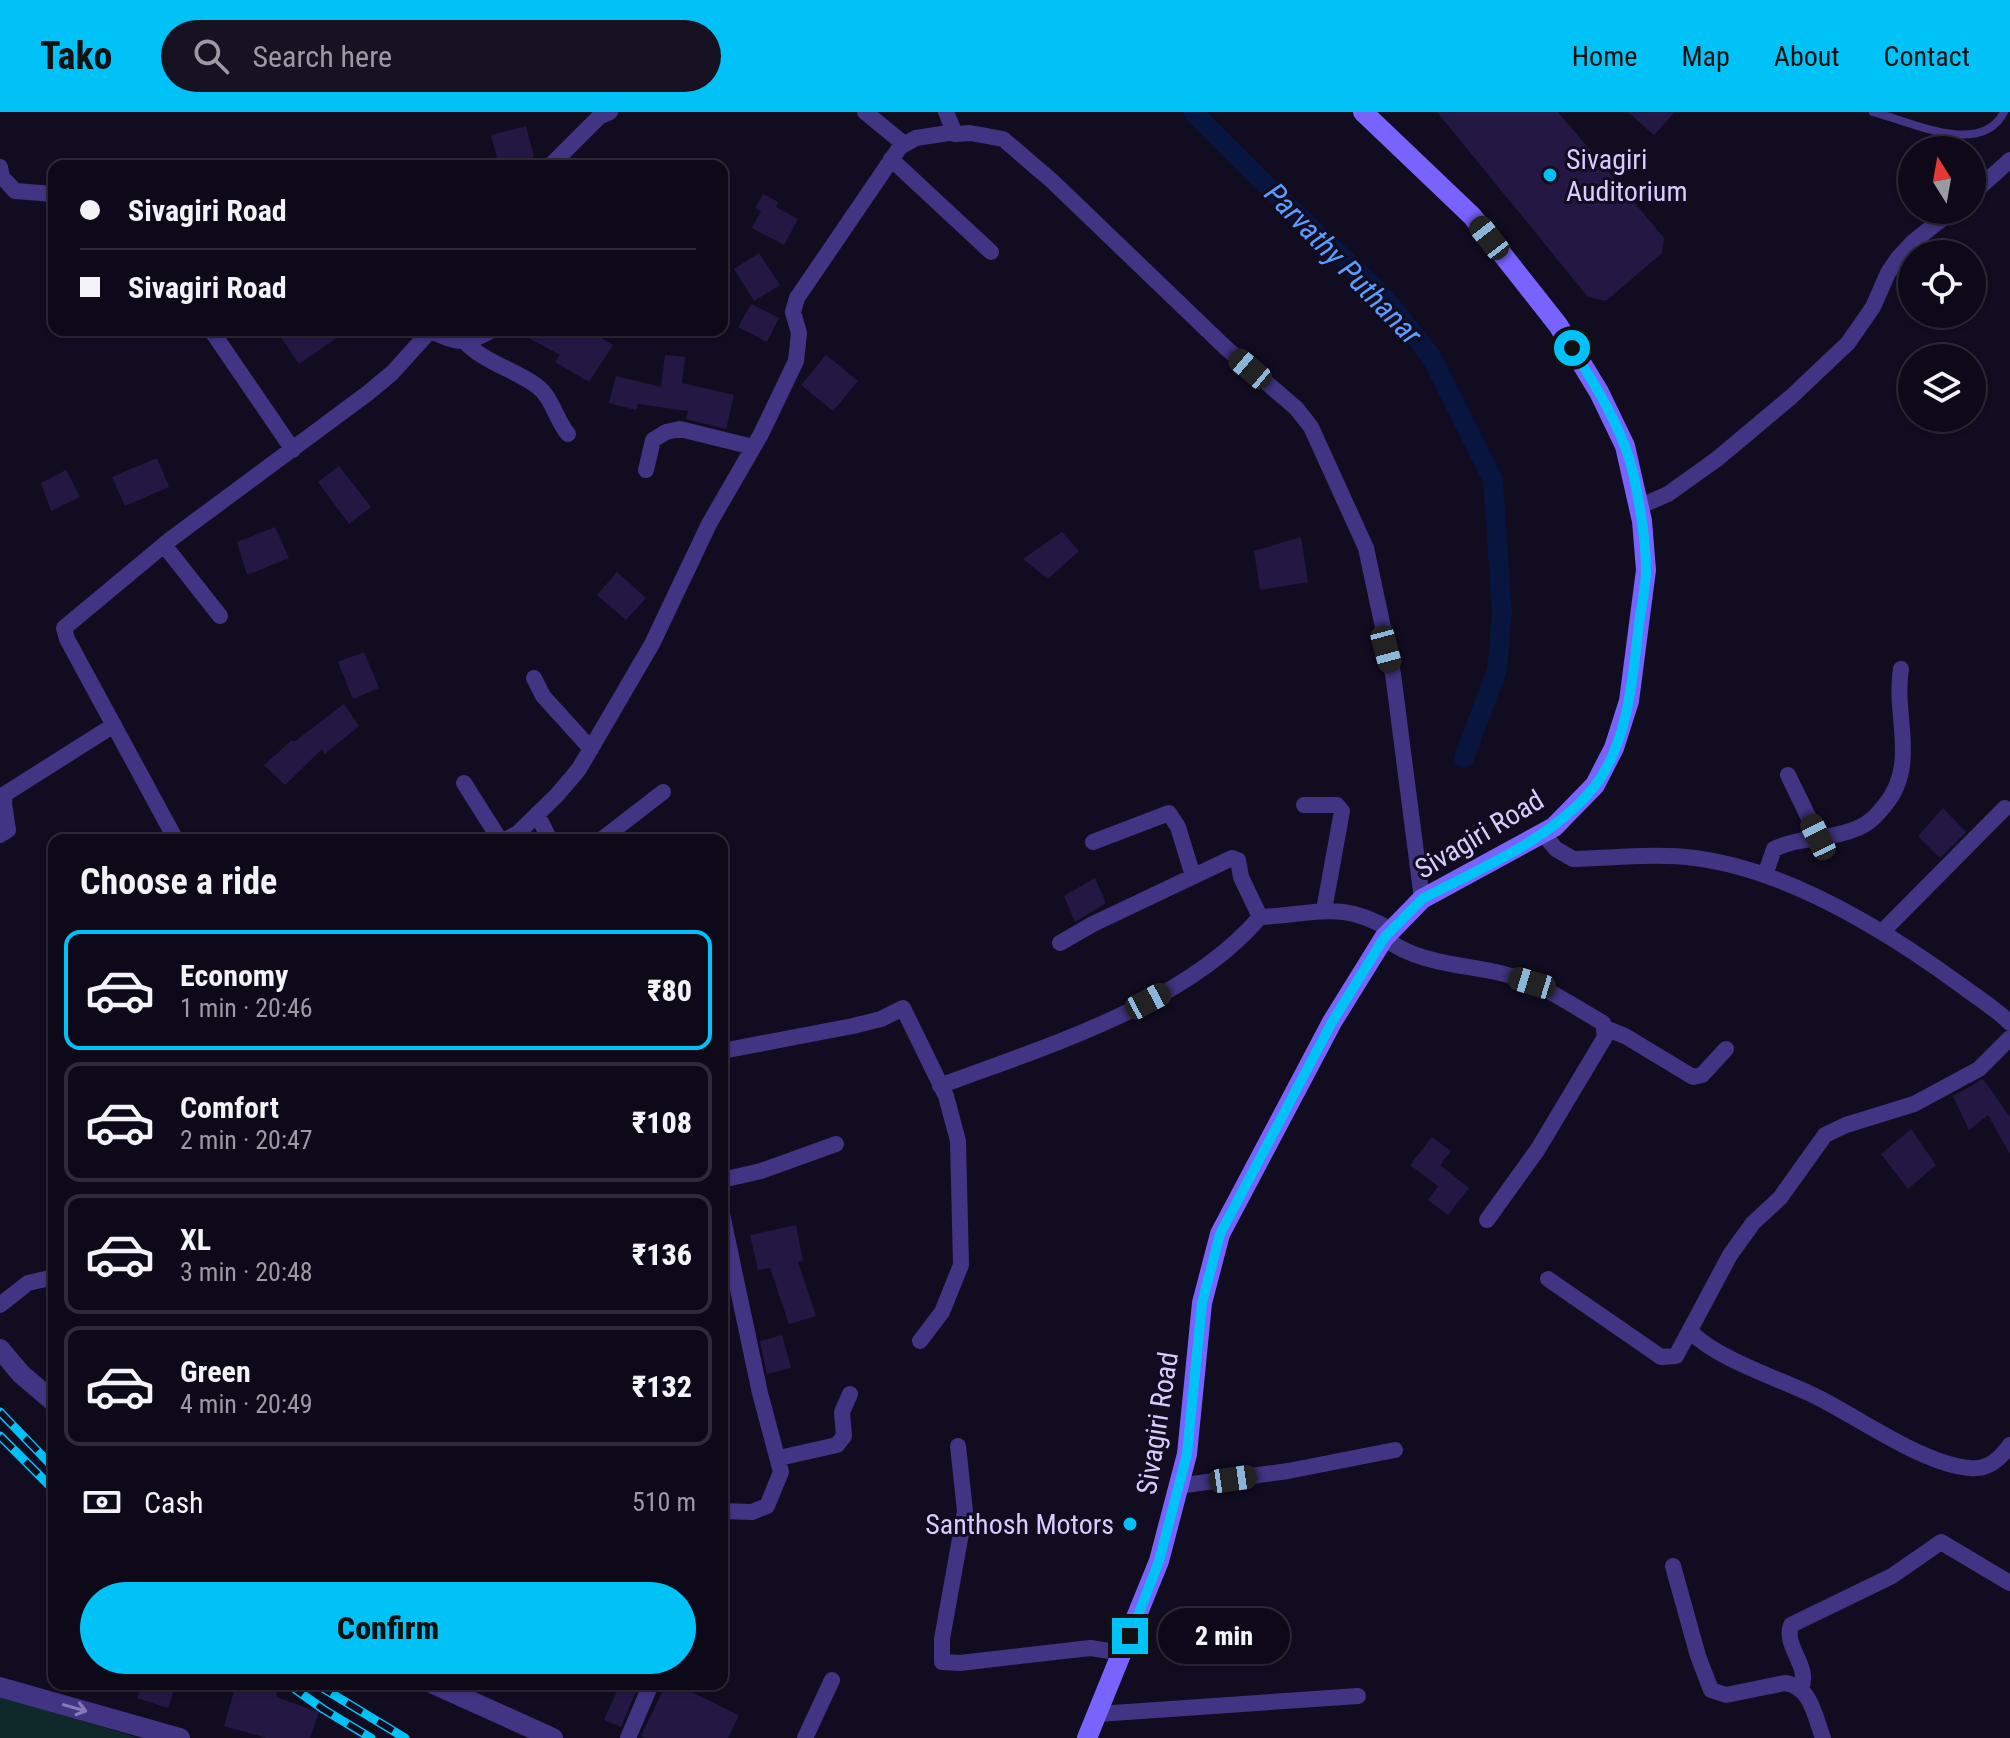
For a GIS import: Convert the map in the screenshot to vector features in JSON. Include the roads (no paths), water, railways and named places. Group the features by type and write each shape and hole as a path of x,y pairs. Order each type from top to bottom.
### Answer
{"main road":[{"name":"Sivagiri Road","path":"1087,1738 1159,1561 1187,1454 1202,1303 1220,1234 1332,1022 1388,934 1422,899 1544,835 1595,785 1614,748 1629,701 1646,570 1642,521 1625,446 1599,392 1558,325 1472,216 1363,112"}],"street":[{"path":"556,160 599,117 610,112"},
{"path":"865,112 904,144"},
{"path":"946,112 955,132"},
{"path":"516,834 579,769 652,644 709,524 753,447 799,353 799,333 793,317 797,298 904,144 916,138 955,132 1003,139 1051,180 1227,349 1296,408 1311,427 1366,548 1393,674 1422,899"},
{"path":"891,159 991,252"},
{"path":"1986,181 2010,160"},
{"path":"0,167 2,177 15,191 48,194"},
{"path":"1638,507 1668,494 1717,459 1791,397 1848,343 1873,307 1898,258 1936,224"},
{"path":"215,336 293,450"},
{"path":"173,834 67,639 64,628 164,545 392,373 425,336"},
{"path":"442,336 465,342 483,336"},
{"path":"465,342 486,359 538,386 568,434"},
{"path":"646,470 653,440 666,432 680,429 753,447"},
{"path":"164,545 220,616"},
{"path":"1765,875 1774,849 1787,843 1856,829 1873,820 1900,782 1904,761 1899,700 1901,669"},
{"path":"534,678 543,696 591,749"},
{"path":"0,835 8,830 5,794 114,725"},
{"path":"1788,775 1818,837"},
{"path":"464,783 498,834"},
{"path":"609,834 663,792"},
{"path":"1304,805 1337,805 1342,811 1324,910"},
{"path":"1882,932 2005,808"},
{"path":"1093,842 1169,813 1178,827 1193,876"},
{"path":"537,814 547,834"},
{"path":"1544,835 1556,849 1573,859 1693,858 1765,875 1862,919 1916,952 2010,1023"},
{"path":"1060,943 1093,924 1236,858 1241,877 1260,917"},
{"path":"940,1086 1062,1040 1175,987 1241,939 1260,917 1324,910 1350,911 1371,918 1401,951 1532,983 1603,1023 1605,1037 1538,1149 1487,1220"},
{"path":"728,1050 853,1026 881,1019 903,1008 952,1112 958,1141 961,1265 942,1312 920,1341"},
{"path":"1605,1028 1625,1036 1693,1077 1702,1075 1726,1049"},
{"path":"1548,1279 1663,1358 1676,1356 1730,1255 1753,1223 1780,1198 1811,1150 1825,1135 1846,1125 1914,1104 1979,1069 2010,1038"},
{"path":"728,1179 761,1171 836,1144"},
{"path":"728,1242 760,1393 781,1472 767,1506 752,1512 728,1511"},
{"path":"0,1305 28,1283 48,1278"},
{"path":"1691,1332 1698,1340 1725,1355 1817,1397 1946,1463 1971,1469 1990,1465 2010,1445"},
{"path":"0,1349 21,1374 48,1397"},
{"path":"779,1458 837,1445 843,1440 842,1412 850,1394"},
{"path":"958,1446 965,1511 942,1639 942,1662 960,1663 1090,1648 1123,1653"},
{"path":"1178,1486 1288,1471 1395,1450"},
{"path":"1823,1738 1801,1688 1804,1676 1789,1635 1791,1625 1892,1576 1941,1542 2010,1583"},
{"path":"1673,1566 1698,1656 1711,1690 1726,1695 1785,1683 1801,1688"},
{"path":"805,1738 832,1680"},
{"path":"0,1687 180,1738"},
{"path":"446,1690 553,1738"},
{"path":"628,1738 648,1690"},
{"path":"1098,1714 1358,1696"}],"lane":[{"path":"1873,112 1963,135 1992,128 2004,112"}],"waterway":[{"name":"Parvathy Puthanar","path":"1193,112 1382,295 1431,356 1493,480 1502,612 1497,670 1464,758"}],"railway":[{"path":"0,1412 48,1462"},
{"path":"0,1436 48,1484"},
{"path":"296,1690 371,1738"},
{"path":"326,1690 405,1738"}],"place":[{"name":"Sivagiri Auditorium","path":"1550,175"},
{"name":"Santhosh Motors","path":"1130,1524"}]}
